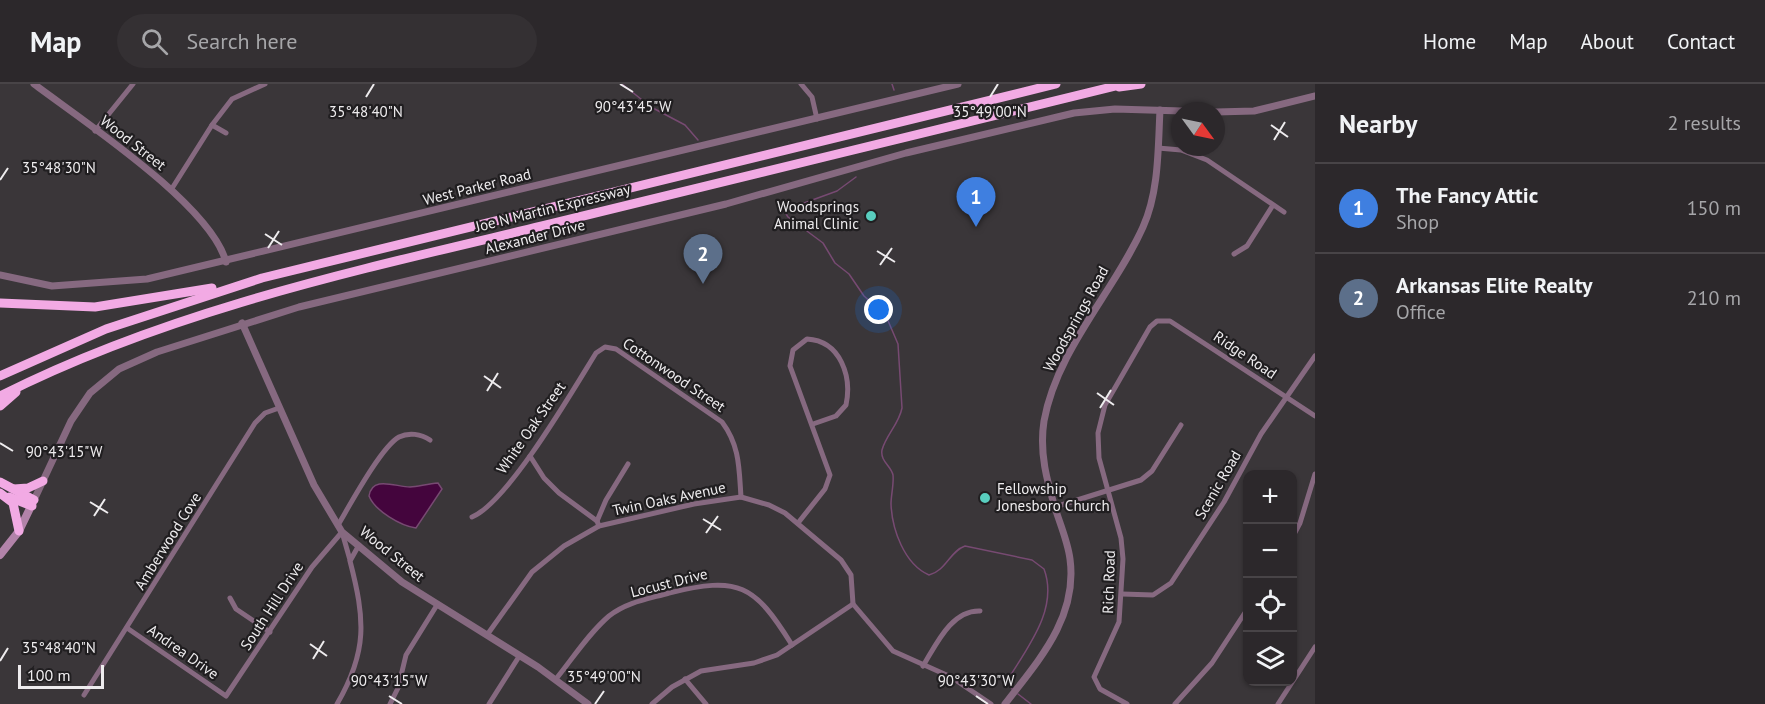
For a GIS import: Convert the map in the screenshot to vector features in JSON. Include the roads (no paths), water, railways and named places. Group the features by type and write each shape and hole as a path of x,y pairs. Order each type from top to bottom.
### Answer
{"highway":[{"name":"Joe N Martin Expressway","path":"0,376 106,329 244,283 1056,84"},
{"name":"Joe N Martin Expressway","path":"0,396 34,378 160,328 291,288 1124,84"},
{"path":"1105,88 1141,84"},
{"path":"0,303 95,307 244,283"},
{"path":"0,406 34,378"},
{"path":"6,493 28,488 43,481"},
{"path":"0,482 17,513 19,531"},
{"path":"6,493 33,503"}],"main road":[{"name":"Alexander Drive","path":"0,555 19,531 33,503"}],"street":[{"path":"39,87 50,84"},
{"path":"95,131 133,84"},
{"path":"171,189 212,125 232,99 265,84"},
{"path":"801,84 812,97 817,119"},
{"name":"West Parker Road","path":"0,275 52,286 120,283 225,262 957,84"},
{"name":"Wood Street","path":"39,87 171,189 211,231 221,248 225,262"},
{"path":"1225,112 1254,111 1315,96"},
{"name":"Alexander Drive","path":"33,503 70,421 90,393 105,380 136,360 242,323 726,204 906,153 1074,113 1095,110 1171,110"},
{"name":"Woodsprings Road","path":"1006,703 1045,653 1059,628 1071,580 1068,549 1044,473 1042,447 1048,407 1075,345 1144,225 1155,177 1160,110"},
{"path":"212,125 226,133"},
{"path":"1158,148 1198,155 1284,212"},
{"path":"1234,254 1247,246 1273,205"},
{"name":"Ridge Road","path":"1160,321 1170,321 1202,340 1315,416"},
{"name":"Rich Road","path":"1127,704 1100,689 1095,681 1095,671 1118,627 1122,594 1121,538 1098,453 1099,422 1105,405 1150,327 1160,321"},
{"name":"Wood Street","path":"242,323 314,485 342,532 402,582 520,655 588,704"},
{"path":"798,523 829,483 830,475 790,366 793,350 807,339 821,343 838,355 847,371 846,405 836,416 813,424"},
{"name":"White Oak Street","path":"472,517 487,508 530,456 597,353 605,347"},
{"name":"Cottonwood Street","path":"605,347 616,349 722,422 730,433 739,455 741,497"},
{"name":"Scenic Road","path":"1122,594 1153,595 1171,584 1224,502 1261,434 1315,356"},
{"name":"Amberwood Cove","path":"84,695 255,423 266,413 279,408"},
{"path":"1055,507 1147,476 1181,425"},
{"path":"338,525 391,443 408,435 420,435 430,440"},
{"path":"530,456 544,478 559,494 598,524 606,500 628,464"},
{"path":"1297,529 1315,474"},
{"name":"Twin Oaks Avenue","path":"487,635 531,572 564,546 598,524 694,504 741,497 769,505 798,523 848,567 851,575 853,604"},
{"path":"337,704 356,666 363,633 361,601 342,532"},
{"name":"South Hill Drive","path":"226,696 312,567 342,532"},
{"path":"350,561 359,545"},
{"name":"Locust Drive","path":"556,679 604,621 621,608 637,601 707,584 726,584 752,596 770,612 792,645"},
{"path":"230,598 236,609 270,632"},
{"path":"390,704 398,688 406,655 437,604"},
{"path":"652,704 701,671 761,661 792,645 853,604 893,651 951,677 991,704"},
{"path":"923,666 954,621 970,611 980,611"},
{"path":"1175,704 1204,674 1243,616"},
{"name":"Andrea Drive","path":"128,628 226,696"},
{"path":"1278,704 1315,646"},
{"path":"489,704 520,655"},
{"path":"685,680 706,704"}],"waterway":[{"path":"622,84 651,107 685,125 698,140"},
{"path":"892,84 894,90"},
{"path":"785,210 837,191 856,177"},
{"path":"780,204 788,217 823,243 835,263 849,274 864,296 886,316 898,344 902,408 882,454 893,475 892,514 897,535 906,554 920,570 929,575 940,569 955,552 965,546 1032,560 1044,569 1048,584 1044,613 1039,628 1007,681 1012,689"},
{"path":"1018,694 1031,704"}],"place":[{"name":"Woodsprings Animal Clinic","path":"871,216"},
{"name":"The Fancy Attic","path":"976,227"},
{"name":"Arkansas Elite Realty","path":"703,284"},
{"name":"Fellowship Jonesboro Church","path":"985,498"}]}
